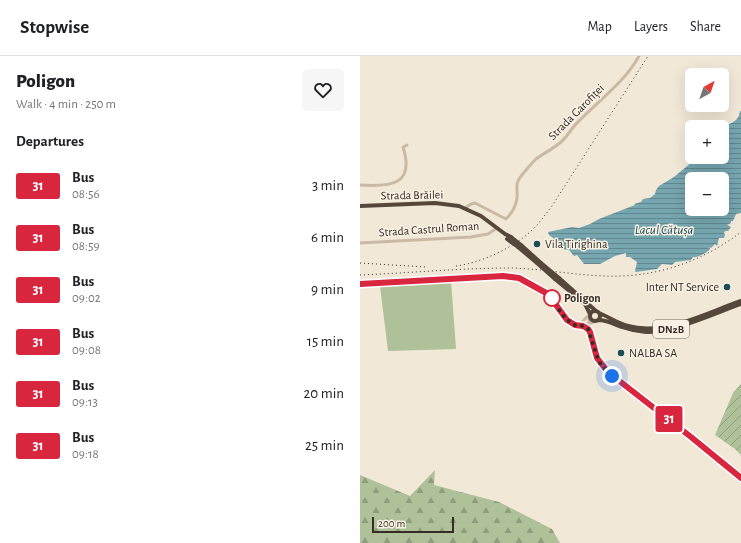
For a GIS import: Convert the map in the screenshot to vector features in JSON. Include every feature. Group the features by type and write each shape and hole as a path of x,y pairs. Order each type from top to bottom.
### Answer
{"highway":[{"name":"Strada Brăilei","path":"360,206 435,203 465,208 481,216 505,234 598,312 628,326 657,328 678,323 741,301"},
{"name":"Strada Brăilei","path":"557,278 585,304 589,316"},
{"name":"DN2B","path":"589,316 591,320 606,320 627,329 647,332 676,328 741,304"},
{"path":"589,316 593,311 598,312 600,316 597,320"}],"street":[{"name":"Strada Garofiței","path":"465,208 471,204 475,204 506,219 516,202 516,183 521,176 536,159 547,153 565,138 577,122 621,79 638,56"},
{"path":"360,185 384,186 390,185 400,179 407,168 403,147 407,145"},
{"name":"Strada Castrul Roman","path":"360,243 471,237 488,234 497,228"},
{"path":"360,284 485,277 512,277 525,281 548,294 565,318 572,324 585,327 590,332"},
{"path":"589,316 590,332 597,358 608,372 741,478"},
{"path":"578,325 589,316"},
{"path":"578,325 589,324 597,320"},
{"path":"590,332 597,320"}],"green space":[{"path":"451,281 456,349 388,351 380,286"},
{"path":"741,384 741,455 715,435 733,393"},
{"path":"435,470 434,485 499,502 552,529 560,543 360,543 360,475 410,496"}],"water":[{"name":"Lacul Cătușa","path":"741,111 741,213 736,214 733,221 727,225 731,227 728,231 725,231 724,238 719,238 717,246 715,244 711,248 709,247 710,249 707,252 693,257 691,260 675,262 672,265 662,264 657,269 636,272 637,262 630,257 626,257 626,253 615,256 600,264 584,264 577,255 574,256 569,250 562,249 559,246 559,242 555,243 553,238 549,235 548,232 572,227 579,228 590,224 635,205 634,204 641,202 643,199 650,198 655,194 659,186 674,177 690,164 729,164 729,124 737,119"}],"railway":[{"path":"456,266 475,262 495,254 514,244 536,226 552,206 648,56"},
{"path":"360,275 493,268 512,268 605,276 642,274 660,271 694,260 726,243 741,232"},
{"path":"360,263 426,267"}],"bus line":[{"name":"31","path":"360,284 503,276 519,278 537,287 549,295 567,320 572,324 583,326 588,329 599,362 612,376 741,478"}],"place":[{"name":"Vila Tirighina","path":"537,244"},
{"name":"Inter NT Service","path":"727,287"},
{"name":"Poligon","path":"552,298"},
{"name":"NALBA SA","path":"621,353"}],"route":[{"path":"552,298 567,320 572,324 583,326 588,329 599,362 612,376"}]}
